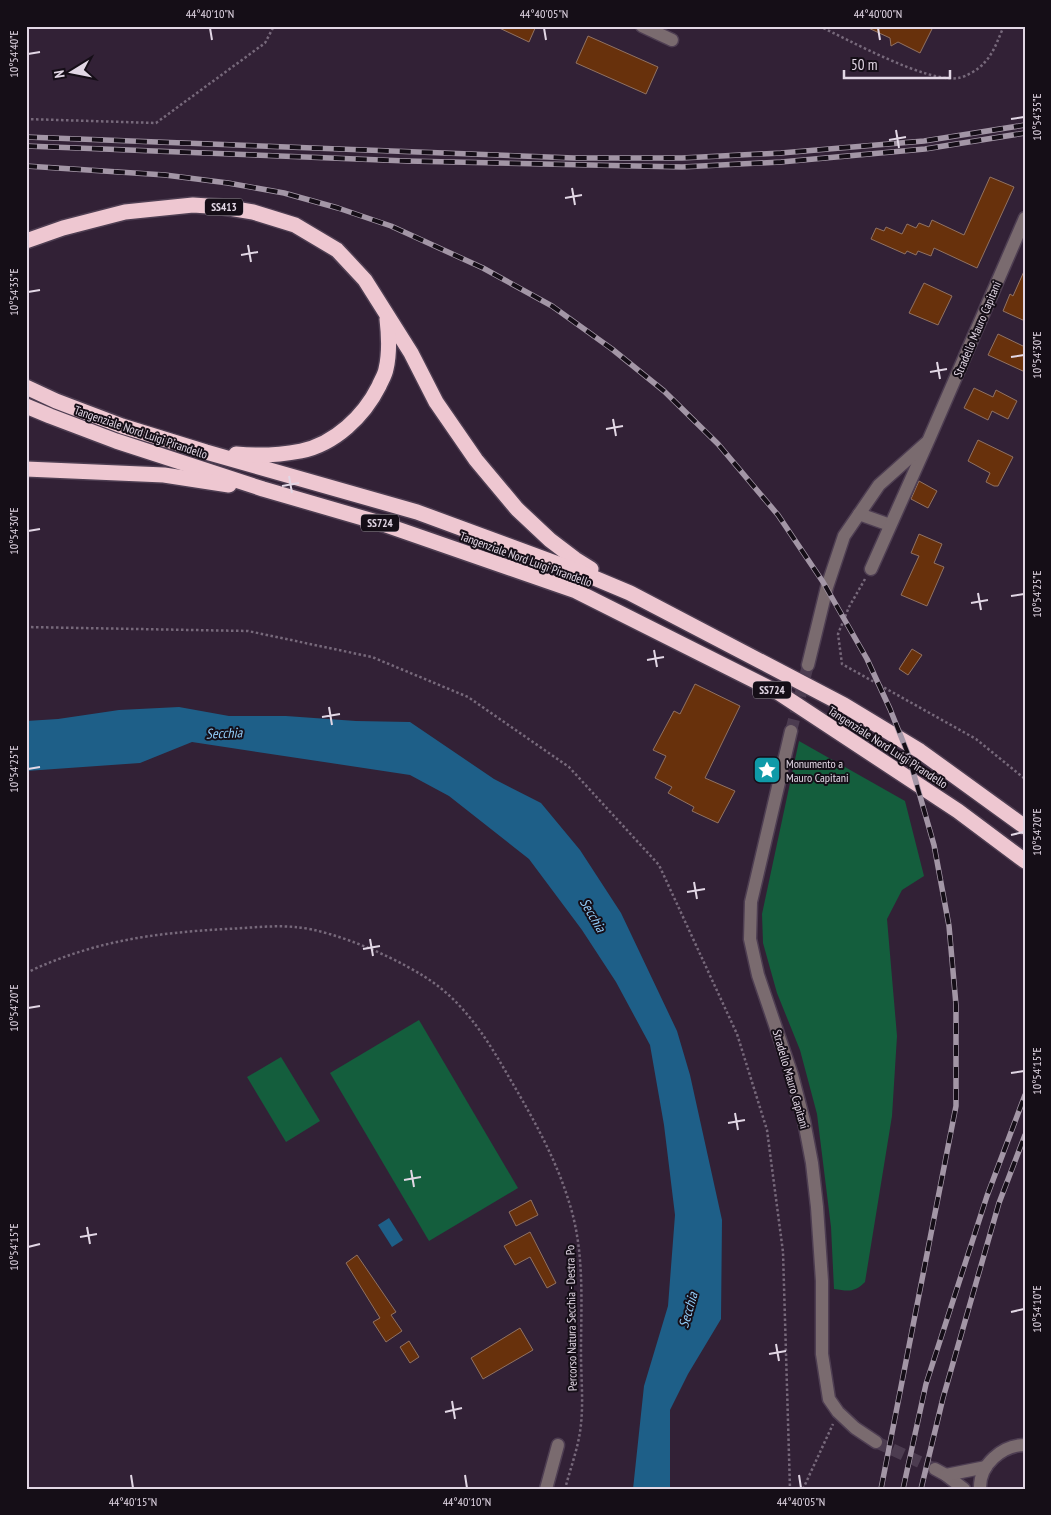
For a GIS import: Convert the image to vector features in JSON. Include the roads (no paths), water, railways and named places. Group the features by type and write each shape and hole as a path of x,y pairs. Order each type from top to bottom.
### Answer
{"highway":[{"name":"SS413","path":"26,241 63,228 125,212 193,205 253,212 295,225 337,250 365,280 411,353 436,402 476,460 517,509 550,540 575,559 630,593"},
{"name":"SS413","path":"206,452 256,456 303,450 334,438 360,416 375,394 386,370 390,340 386,312"},
{"name":"Tangenziale Nord Luigi Pirandello","path":"26,387 56,401 122,426 417,512 580,572 630,593 844,705 920,751 1025,827"},
{"name":"Tangenziale Nord Luigi Pirandello","path":"26,406 116,441 263,489 380,523 576,591 779,693 958,811 1025,861"},
{"path":"26,469 164,476 263,489"}],"street":[{"path":"642,26 672,40"},
{"name":"Stradello Mauro Capitani","path":"871,569 930,439 1025,218"},
{"name":"Stradello Mauro Capitani","path":"808,665 827,587 844,536 879,485 930,439"},
{"path":"859,514 890,525"},
{"name":"Stradello Mauro Capitani","path":"791,731 751,902 750,939 758,975 792,1075 804,1121 817,1208 822,1281 822,1354 829,1399 838,1412 855,1428 876,1442"},
{"path":"546,1489 558,1444"},
{"path":"980,1489 986,1467 995,1456 1007,1448 1025,1445"},
{"path":"964,1489 940,1472 986,1467"}],"water":[{"name":"Secchia","path":"179,707 229,716 286,716 356,721 410,722 494,779 541,803 580,850 621,913 677,1031 690,1075 722,1220 721,1319 688,1374 670,1410 670,1489 633,1489 644,1386 668,1306 675,1215 664,1125 650,1045 616,982 582,930 529,859 449,796 410,775 192,742 140,763 26,771 26,721 58,719 119,710"},
{"path":"389,1218 403,1240 392,1247 378,1225"}],"tunnel":[{"path":"791,731 808,665"},
{"path":"876,1442 935,1469"}],"railway":[{"path":"26,137 574,158 682,158 781,153 924,141 1025,125"},
{"path":"26,146 407,161 682,167 781,162 925,149 1025,133"},
{"path":"26,166 165,175 228,183 284,193 338,208 391,226 483,268 552,306 612,349 664,391 718,444 778,515 823,582 867,659 908,754 934,845 949,926 956,1005 956,1106 881,1489"},
{"path":"903,1489 926,1384 987,1196 1025,1095"},
{"path":"921,1489 943,1398 999,1203 1025,1135"}],"place":[{"name":"Monumento a Mauro Capitani","path":"767,770"}]}
